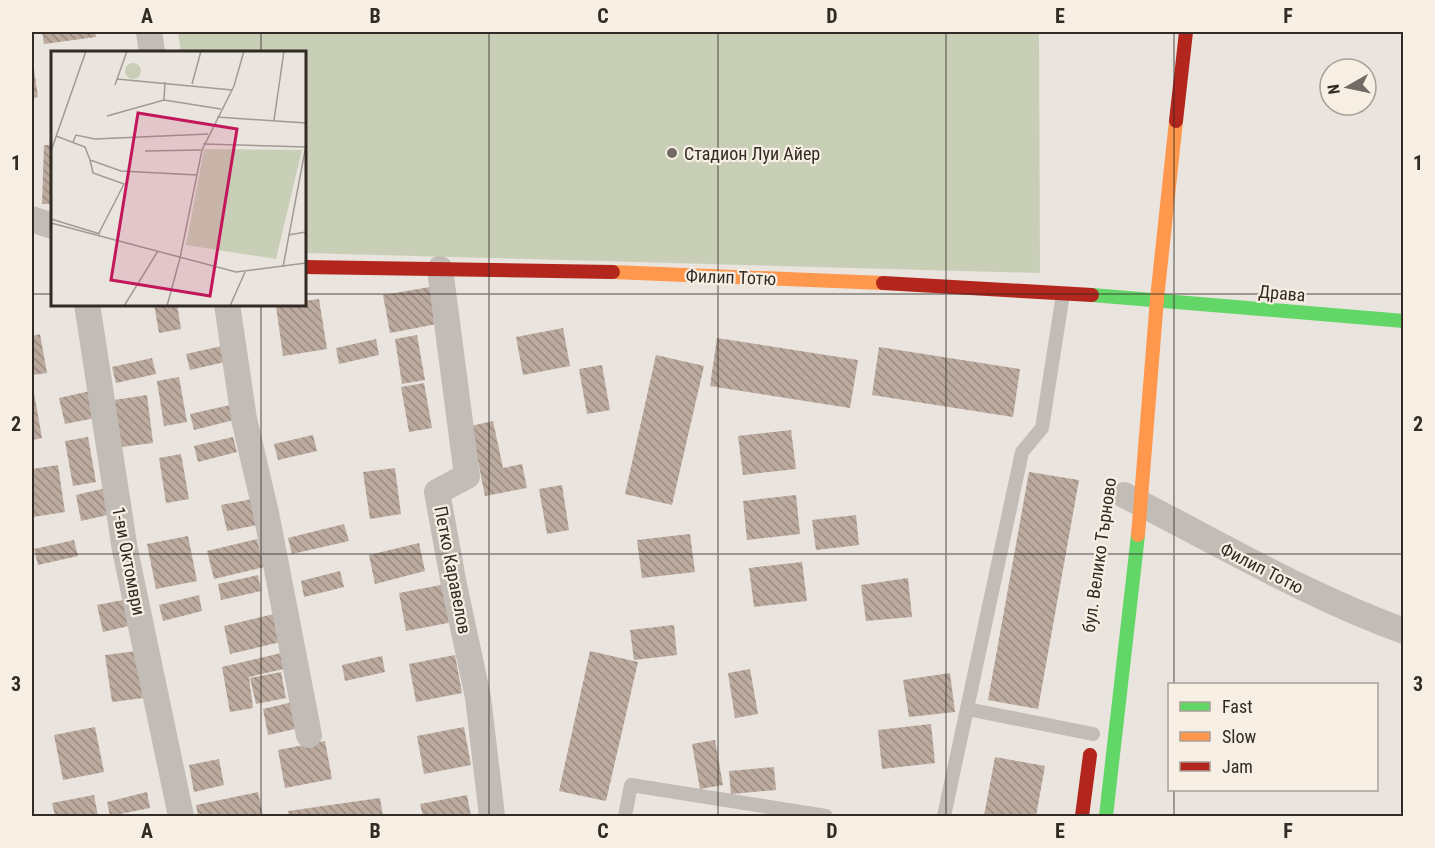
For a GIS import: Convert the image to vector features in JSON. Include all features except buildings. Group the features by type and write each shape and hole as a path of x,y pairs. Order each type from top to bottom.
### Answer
{"street":[{"path":"149,32 152,51"},
{"name":"бул. Велико Търново","path":"1106,816 1129,497 1157,299 1186,32"},
{"path":"32,219 51,226"},
{"name":"Филип Тотю","path":"306,267 676,274 909,284 1157,299"},
{"name":"Петко Каравелов","path":"440,269 467,476 437,492 478,697 492,816"},
{"name":"бул. Велико Търново","path":"1130,461 1157,299"},
{"name":"Драва","path":"1157,299 1404,321"},
{"name":"1-ви Октомври","path":"87,306 125,550 181,816"},
{"path":"227,306 251,453 273,548 309,735"},
{"name":"Филип Тотю","path":"1129,497 1278,577 1359,615 1404,631"},
{"path":"1082,816 1094,728"}],"lane":[{"path":"944,816 1022,452 1042,428 1063,294"},
{"path":"967,709 1094,728"},
{"path":"625,816 631,785 826,816"}],"green space":[{"name":"Стадион Луи Айер","path":"178,32 1039,32 1040,273 306,253 306,51 181,51"}],"traffic: fast":[{"path":"1092,295 1404,321"},
{"path":"1106,816 1138,535"}],"traffic: slow":[{"path":"1138,535 1157,299 1176,121"},
{"path":"613,272 883,283"}],"traffic: jam":[{"path":"1176,121 1186,32"},
{"path":"306,267 613,272"},
{"path":"883,283 1092,295"},
{"path":"1082,816 1090,755"}],"place":[{"name":"Стадион Луи Айер","path":"672,153"}]}
